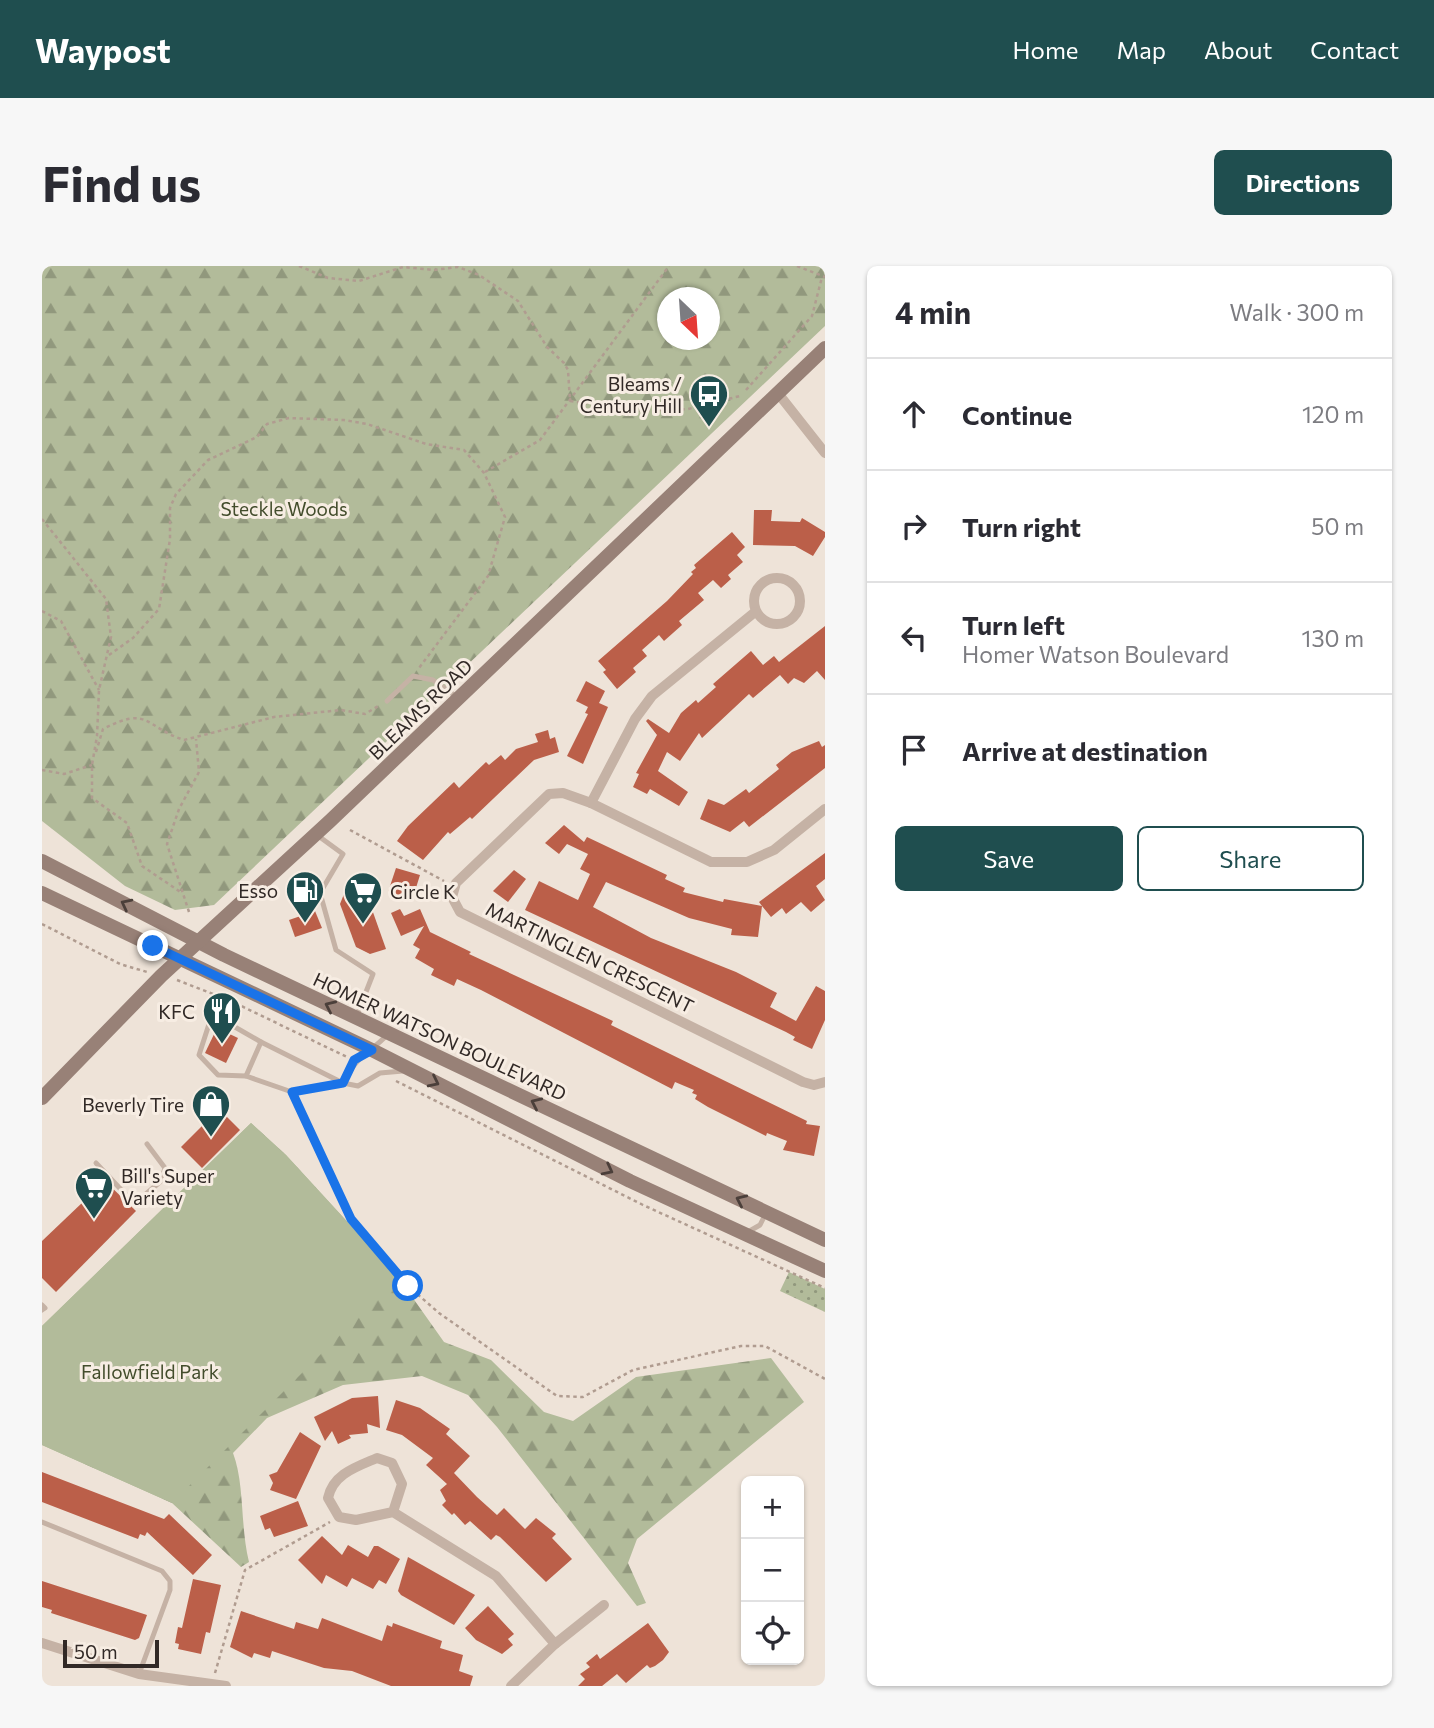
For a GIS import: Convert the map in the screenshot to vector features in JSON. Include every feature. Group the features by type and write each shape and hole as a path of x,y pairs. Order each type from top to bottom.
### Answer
{"main road":[{"name":"BLEAMS ROAD","path":"42,1098 180,959 459,699 825,348"},
{"name":"HOMER WATSON BOULEVARD","path":"42,861 199,942 388,1034 825,1240"},
{"path":"42,893 825,1271"}],"street":[{"path":"777,392 825,453"},
{"path":"783,577 798,589 800,607 788,622 770,624 755,612 753,594 765,579 783,577"},
{"path":"591,803 635,719 652,696 755,612"},
{"name":"MARTINGLEN CRESCENT","path":"825,809 774,850 747,862 711,862 591,803 563,793 549,794 456,883 452,897 460,912 803,1082 825,1082"},
{"path":"393,1512 402,1484 392,1463 377,1458 355,1467 330,1487 328,1498 339,1517 356,1520 393,1512 496,1576 555,1644"},
{"path":"511,1686 555,1644 604,1605"},
{"path":"42,1643 139,1674 226,1686"}],"lane":[{"path":"387,701 413,676 433,680 459,699"},
{"path":"316,834 343,853 320,893 336,950 373,974 356,1018"},
{"path":"343,1083 292,1092 247,1076 218,1075 199,1055 211,1021 221,1020 343,1083 358,1086 380,1073 410,1070"},
{"path":"343,1083 354,1060 372,1050 388,1034"},
{"path":"247,1076 261,1042"},
{"path":"96,1163 128,1197 139,1200 161,1181 165,1168 147,1144"},
{"path":"744,1234 760,1225 767,1212"},
{"path":"42,1522 162,1571 170,1581 170,1590 139,1674"}],"path":[{"path":"299,266 328,278 359,281 404,267 434,270 458,267 479,275 518,301 547,347 564,363 568,370 570,401"},
{"path":"484,472 540,440 669,266"},
{"path":"746,390 812,316 824,277 797,266"},
{"path":"770,363 775,367"},
{"path":"570,401 636,411 688,409 740,396"},
{"path":"109,655 132,638 159,609 170,540 170,508 176,494 208,460 257,436 267,424 289,418 367,424 426,444 464,450 484,472 505,517 488,576 452,629 413,676"},
{"path":"42,519 106,599 109,655 99,690 97,736 92,765 92,798 127,823 142,866 182,893"},
{"path":"42,611 61,621 99,690"},
{"path":"92,765 103,729 127,717 154,723 172,737 196,739 274,717 341,710 365,713 387,701"},
{"path":"189,912 167,844 199,772 196,739"},
{"path":"42,770 64,774 92,765"},
{"path":"350,830 447,882"},
{"path":"42,924 134,969"},
{"path":"185,982 345,1056"},
{"path":"292,1092 351,1219 408,1286 439,1313 557,1396 583,1397 633,1370 741,1346 765,1346 825,1379"},
{"path":"215,1673 245,1570 339,1517"}],"green space":[{"name":"Steckle Woods","path":"42,266 825,266 825,326 214,905 175,910 125,886 42,821"},
{"path":"251,1123 286,1155 398,1277 444,1342 491,1360 544,1412 573,1421 636,1377 771,1358 804,1402 637,1539 628,1563 646,1603 637,1606 497,1427 468,1395 422,1376 343,1385 267,1418 233,1453 239,1478 249,1562 241,1567 172,1503 42,1445 42,1326"},
{"name":"Fallowfield Park","path":"251,1123 286,1155 398,1277 172,1503 42,1445 42,1326"},
{"path":"789,1272 825,1289 825,1312 780,1291"}],"building":[{"path":"754,510 772,510 771,521 800,522 802,518 825,532 825,537 813,556 795,546 753,545"},
{"path":"732,532 745,547 737,555 743,562 728,575 731,579 721,588 713,580 698,593 704,600 679,621 682,625 664,641 659,635 642,650 647,656 633,668 636,672 617,689 598,661 667,601 693,574 691,572 696,568 694,565"},
{"path":"825,626 825,680 817,671 804,683 794,678 788,684 780,675 753,698 749,694 702,738 699,733 680,761 667,752 658,771 688,792 679,806 650,789 647,794 633,787 639,774 636,773 657,735 646,721 648,719 669,733 681,713 696,700 698,703 716,687 713,684 751,651 763,665 774,656 779,662"},
{"path":"586,681 605,691 599,703 608,707 583,764 567,756 588,714 585,713 588,707 576,701"},
{"path":"548,730 550,739 555,737 559,752 534,760 472,819 470,817 450,834 448,832 423,860 397,841 408,826 454,782 459,788 486,762 489,765 501,755 505,760 516,749 538,742 535,734"},
{"path":"819,741 822,747 825,745 825,768 749,827 744,821 730,832 700,819 708,799 724,805 746,789 749,793 779,769 776,765 792,752"},
{"path":"564,825 584,842 587,837 667,875 665,879 685,888 683,892 723,902 724,899 762,906 758,937 731,935 732,929 689,918 606,882 593,907 651,938 736,972 777,993 770,1007 796,1021 816,986 825,991 825,1020 812,1049 793,1040 795,1037 786,1032 525,910 539,881 578,900 590,874 580,869 588,854 567,844 559,854 545,843"},
{"path":"825,853 825,879 816,886 825,900 811,912 801,902 786,914 782,908 771,917 759,902"},
{"path":"396,868 420,875 415,891 403,888 401,896 388,892"},
{"path":"514,870 526,879 508,902 493,891"},
{"name":"Circle K","path":"363,884 386,949 370,954 356,947 340,904 346,889"},
{"path":"400,909 404,916 420,909 430,932 471,952 469,954 613,1021 611,1025 807,1121 806,1124 820,1126 814,1156 783,1150 787,1141 767,1133 766,1136 708,1107 695,1099 697,1095 692,1093 694,1090 675,1082 672,1089 481,990 457,979 454,986 431,975 434,969 415,958 420,949 413,945 424,926 401,936 391,913"},
{"name":"Esso","path":"315,911 322,928 295,937 289,920"},
{"name":"KFC","path":"217,1028 238,1038 226,1063 205,1053"},
{"name":"Beverly Tire","path":"219,1109 240,1130 202,1168 181,1147"},
{"path":"105,1181 136,1211 56,1292 42,1278 42,1241"},
{"path":"378,1396 380,1428 367,1424 368,1433 349,1435 351,1438 338,1444 332,1431 325,1441 314,1417 352,1398"},
{"path":"396,1400 420,1408 450,1429 446,1434 470,1456 454,1473 477,1497 497,1515 504,1508 525,1529 536,1518 556,1534 552,1538 572,1559 546,1582 500,1537 496,1535 491,1540 470,1521 465,1525 454,1513 452,1515 442,1505 446,1501 440,1490 447,1484 426,1465 433,1458 402,1435 386,1430"},
{"path":"300,1432 321,1446 296,1499 270,1490 273,1483 269,1475 277,1472"},
{"path":"42,1472 164,1519 169,1514 212,1555 193,1575 147,1532 145,1536 140,1534 138,1539 42,1502"},
{"path":"298,1501 308,1526 274,1537 270,1528 265,1530 260,1516"},
{"path":"322,1536 342,1555 348,1545 368,1557 374,1546 378,1546 400,1559 386,1584 379,1580 373,1589 352,1578 347,1587 326,1575 322,1584 298,1560"},
{"path":"408,1557 475,1595 454,1625 398,1591"},
{"path":"193,1579 221,1585 210,1633 206,1632 201,1654 178,1649 179,1644 175,1643 178,1627 182,1628"},
{"path":"42,1581 147,1615 139,1638 135,1640 51,1613 52,1610 42,1607"},
{"path":"488,1606 514,1634 508,1639 513,1645 502,1654 476,1640 465,1628"},
{"path":"241,1611 294,1629 296,1622 318,1629 322,1618 382,1641 387,1625 392,1627 393,1623 442,1641 440,1648 463,1655 459,1671 473,1676 470,1686 391,1686 352,1671 324,1668 272,1651 270,1658 254,1653 252,1658 230,1647"},
{"path":"648,1623 669,1652 663,1660 650,1668 647,1665 626,1683 617,1674 602,1686 578,1686 585,1679 580,1674 590,1667 586,1663 597,1654 600,1659"}],"place":[{"name":"Bleams / Century Hill","path":"709,428"},
{"name":"Esso","path":"305,924"},
{"name":"Circle K","path":"363,925"},
{"name":"KFC","path":"222,1045"},
{"name":"Beverly Tire","path":"211,1138"},
{"name":"Bill's Super Variety","path":"94,1220"}],"route":[{"path":"153,946 372,1050 354,1060 343,1083 292,1092 351,1219 408,1286"}]}
